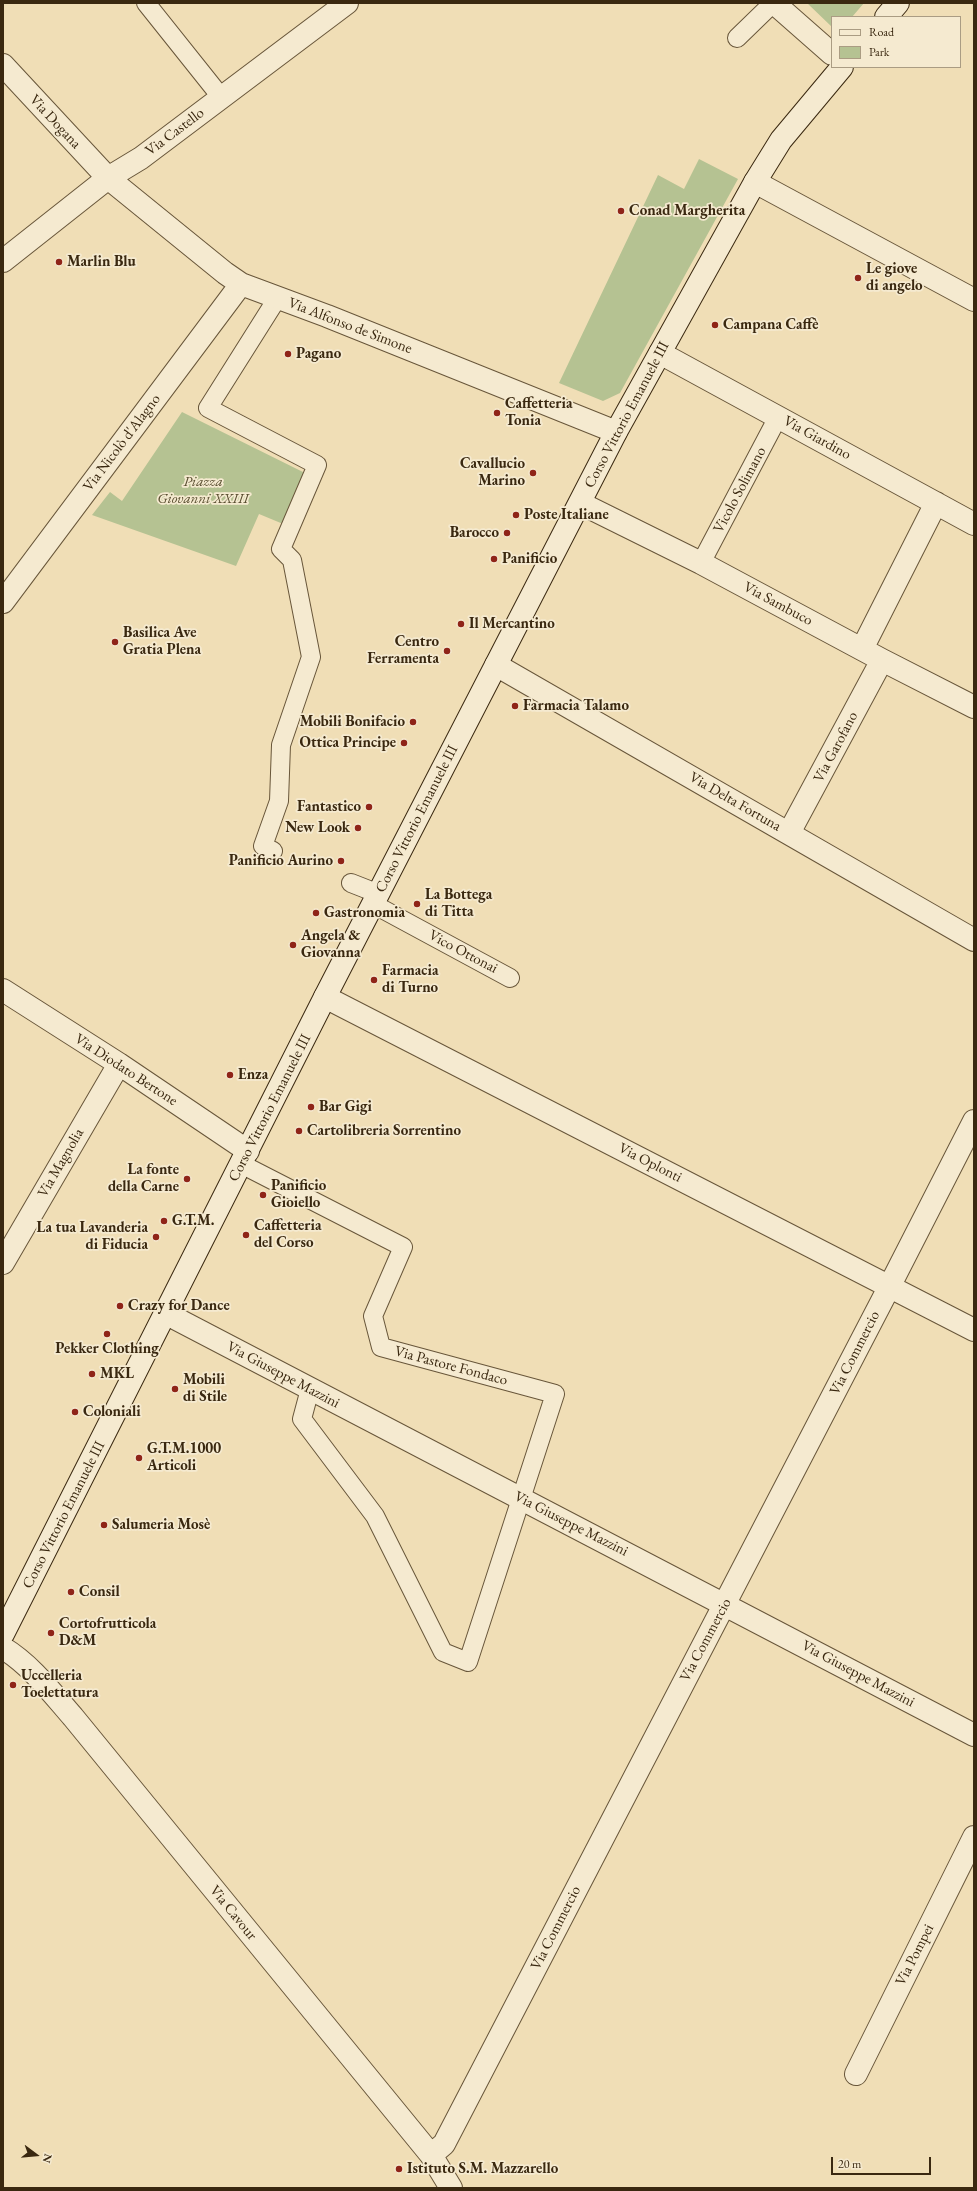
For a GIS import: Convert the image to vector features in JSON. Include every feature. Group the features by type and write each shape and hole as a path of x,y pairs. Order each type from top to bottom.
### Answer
{"street":[{"name":"Via Castello","path":"3,261 108,178 141,158 347,3"},
{"path":"774,3 831,53"},
{"path":"887,16 898,3"},
{"name":"Via Dogana","path":"3,65 108,178"},
{"name":"Corso Vittorio Emanuele III","path":"3,1634 167,1314 325,998 616,432 755,182 781,140 841,68"},
{"name":"Via Alfonso de Simone","path":"108,178 225,273 241,284 278,297 616,432"},
{"path":"755,182 974,300"},
{"name":"Via Nicolò d'Alagno","path":"3,602 241,284"},
{"name":"Via Giardino","path":"660,353 936,503 973,521"},
{"name":"Via Sambuco","path":"580,503 701,564 974,707"},
{"path":"862,649 936,503"},
{"name":"Via Garofano","path":"789,833 882,660"},
{"name":"Via Delta Fortuna","path":"496,665 974,940"},
{"name":"Via Diodato Bertone","path":"3,990 118,1064 245,1158"},
{"name":"Via Oplonti","path":"325,998 974,1330"},
{"name":"Via Magnolia","path":"3,1263 118,1064"},
{"name":"Via Commercio","path":"431,2155 444,2144 712,1625 725,1604 890,1286 974,1121"},
{"name":"Via Giuseppe Mazzini","path":"167,1314 974,1735"},
{"name":"Via Cavour","path":"3,1648 12,1653 43,1682 73,1718 431,2155 451,2188"},
{"name":"Via Pompei","path":"856,2074 974,1837"}],"lane":[{"path":"146,3 221,97"},
{"path":"736,38 774,3"},
{"path":"273,851 263,846 279,801 281,745 312,658 292,560 281,549 318,465 208,408 278,297"},
{"name":"Vicolo Solimano","path":"701,564 778,417"},
{"name":"Vico Ottonai","path":"351,883 510,978"},
{"name":"Via Pastore Fondaco","path":"245,1158 403,1247 373,1316 381,1347 556,1394 521,1498"},
{"path":"310,1389 302,1419 375,1516 443,1652 468,1662 521,1498"}],"green space":[{"path":"807,3 864,3 853,16 831,16 831,26"},
{"path":"699,159 738,179 620,393 603,401 559,383 658,175 684,189"},
{"name":"Piazza Giovanni XXIII","path":"182,412 309,475 288,526 259,514 236,566 92,515 110,492 122,501"}],"place":[{"name":"Conad Margherita","path":"621,211"},
{"name":"Marlin Blu","path":"59,262"},
{"name":"Le giove di angelo","path":"858,278"},
{"name":"Campana Caffè","path":"715,325"},
{"name":"Pagano","path":"288,354"},
{"name":"Caffetteria Tonia","path":"497,413"},
{"name":"Cavallucio Marino","path":"533,473"},
{"name":"Poste Italiane","path":"516,515"},
{"name":"Barocco","path":"507,533"},
{"name":"Panificio","path":"494,559"},
{"name":"Il Mercantino","path":"461,624"},
{"name":"Basilica Ave Gratia Plena","path":"115,642"},
{"name":"Centro Ferramenta","path":"447,651"},
{"name":"Farmacia Talamo","path":"515,706"},
{"name":"Mobili Bonifacio","path":"413,722"},
{"name":"Ottica Principe","path":"404,743"},
{"name":"Fantastico","path":"369,807"},
{"name":"New Look","path":"358,828"},
{"name":"Panificio Aurino","path":"341,861"},
{"name":"La Bottega di Titta","path":"417,904"},
{"name":"Gastronomia","path":"316,913"},
{"name":"Angela & Giovanna","path":"293,945"},
{"name":"Farmacia di Turno","path":"374,980"},
{"name":"Enza","path":"230,1075"},
{"name":"Bar Gigi","path":"311,1107"},
{"name":"Cartolibreria Sorrentino","path":"299,1131"},
{"name":"La fonte della Carne","path":"187,1179"},
{"name":"Panificio Gioiello","path":"263,1195"},
{"name":"G.T.M.","path":"164,1221"},
{"name":"Caffetteria del Corso","path":"246,1235"},
{"name":"La tua Lavanderia di Fiducia","path":"156,1237"},
{"name":"Crazy for Dance","path":"120,1306"},
{"name":"Pekker Clothing","path":"107,1334"},
{"name":"MKL","path":"92,1374"},
{"name":"Mobili di Stile","path":"175,1389"},
{"name":"Coloniali","path":"75,1412"},
{"name":"G.T.M.1000 Articoli","path":"139,1458"},
{"name":"Salumeria Mosè","path":"104,1525"},
{"name":"Consil","path":"71,1592"},
{"name":"Cortofrutticola D&M","path":"51,1633"},
{"name":"Uccelleria Toelettatura","path":"13,1685"},
{"name":"Istituto S.M. Mazzarello","path":"399,2169"}]}
